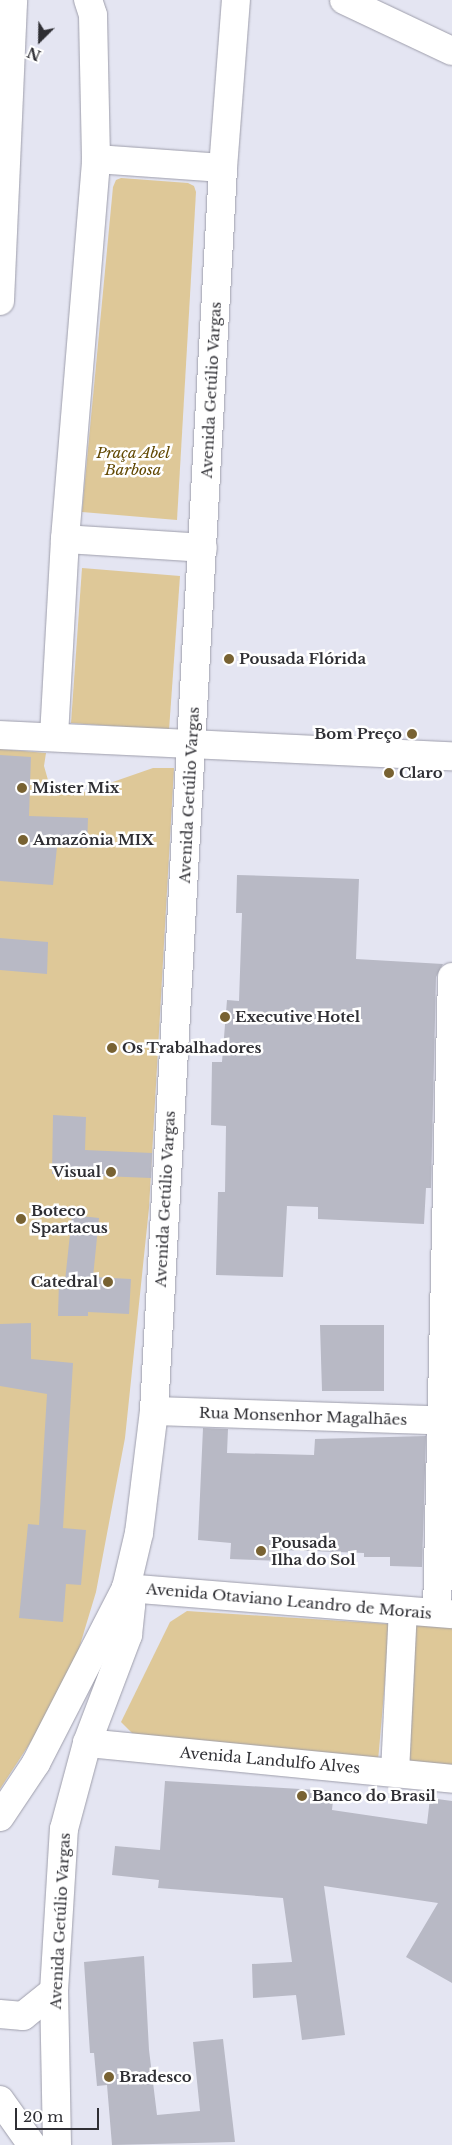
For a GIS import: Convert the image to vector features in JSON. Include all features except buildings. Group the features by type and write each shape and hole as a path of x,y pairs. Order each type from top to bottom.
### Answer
{"street":[{"path":"0,301 4,95 13,0"},
{"path":"54,736 65,539 96,159 93,15 88,0"},
{"name":"Avenida Getúlio Vargas","path":"0,1817 36,1763 126,1588 139,1533 154,1411 223,168 236,0"},
{"path":"344,0 452,51"},
{"path":"96,159 223,168"},
{"path":"65,539 203,548"},
{"path":"0,735 192,742 452,756"},
{"path":"445,1613 452,976"},
{"name":"Rua Monsenhor Magalhães","path":"154,1411 447,1421"},
{"name":"Avenida Getúlio Vargas","path":"56,2145 54,1991 64,1829 87,1743 128,1635 131,1606 126,1588"},
{"name":"Avenida Otaviano Leandro de Morais","path":"126,1588 445,1613"},
{"path":"395,1772 404,1611"},
{"name":"Avenida Landulfo Alves","path":"87,1743 452,1779"},
{"path":"0,2014 23,2016 54,1991"},
{"path":"0,2100 32,2145"}],"green space":[{"name":"Praça Abel Barbosa","path":"121,178 188,183 194,186 196,192 177,520 82,512 113,187 116,180"},
{"path":"82,568 180,576 169,730 71,723"},
{"path":"0,749 46,753 44,766 48,780 72,792 84,792 153,768 174,768 149,1208 125,1438 96,1592 77,1655 53,1708 0,1789"},
{"path":"187,1611 390,1624 378,1761 133,1734 121,1722 170,1622"},
{"path":"415,1622 452,1627 452,1767 402,1762"}],"place":[{"name":"Pousada Flórida","path":"229,659"},
{"name":"Bom Preço","path":"412,734"},
{"name":"Claro","path":"389,773"},
{"name":"Mister Mix","path":"22,788"},
{"name":"Amazônia MIX","path":"23,840"},
{"name":"Executive Hotel","path":"225,1017"},
{"name":"Os Trabalhadores","path":"112,1048"},
{"name":"Visual","path":"111,1172"},
{"name":"Boteco Spartacus","path":"21,1219"},
{"name":"Catedral","path":"108,1282"},
{"name":"Pousada Ilha do Sol","path":"261,1551"},
{"name":"Banco do Brasil","path":"302,1796"},
{"name":"Bradesco","path":"109,2077"}]}
